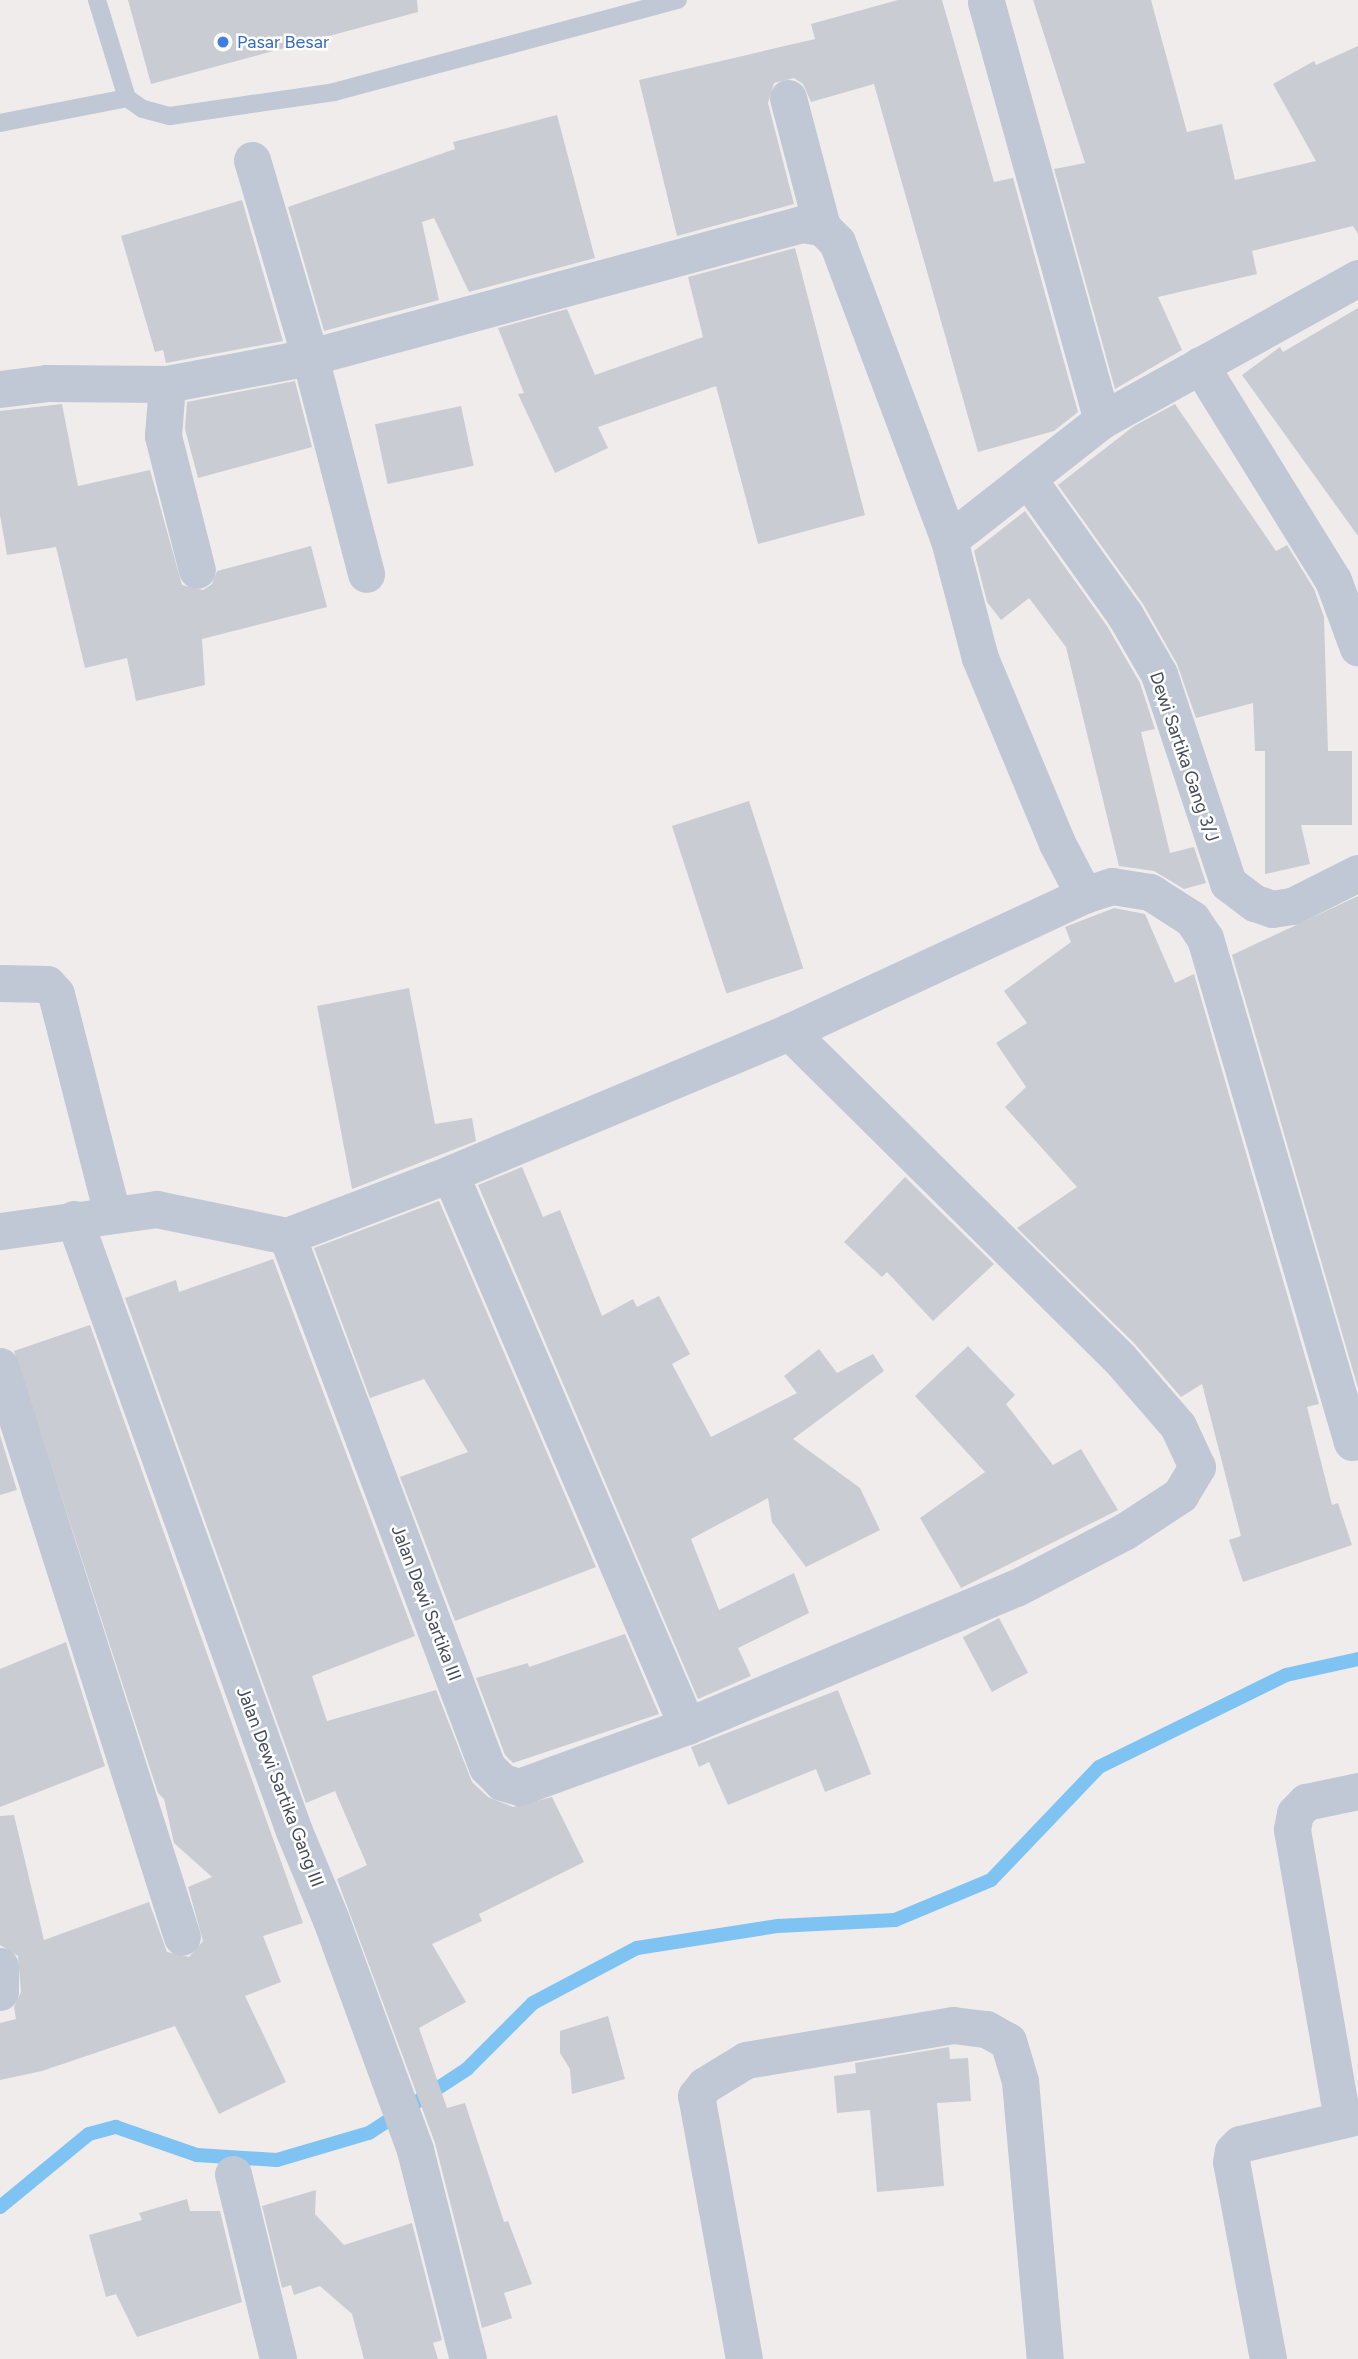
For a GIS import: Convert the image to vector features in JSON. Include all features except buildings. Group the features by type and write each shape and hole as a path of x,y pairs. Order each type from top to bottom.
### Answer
{"street":[{"path":"986,2 1102,420"},
{"path":"788,98 822,227 837,242 949,540 980,658 1057,843 1084,895"},
{"path":"252,160 310,357 366,573"},
{"path":"0,388 60,382 166,384 310,357 802,224 822,227"},
{"path":"949,540 1102,420 1358,278"},
{"path":"1200,365 1333,580 1358,648"},
{"path":"166,384 163,436 197,570"},
{"name":"Dewi Sartika Gang 3/J","path":"1028,479 1125,615 1158,674 1228,883 1248,899 1272,909 1292,906 1358,873"},
{"path":"0,1231 112,1213 157,1209 287,1236 450,1174 789,1032 1084,895 1112,886 1150,892 1192,919 1205,937 1352,1442"},
{"path":"0,983 47,984 56,994 112,1213"},
{"path":"450,1174 687,1726 1016,1588 1125,1531 1180,1495 1197,1467 1178,1426 1119,1358 789,1032"},
{"name":"Jalan Dewi Sartika Gang III","path":"74,1219 293,1831 411,2141 468,2359"},
{"name":"Jalan Dewi Sartika III","path":"287,1236 487,1767 502,1782 519,1787 687,1726"},
{"path":"0,1366 181,1937"},
{"path":"1268,2359 1231,2162 1233,2151 1240,2144 1350,2118 1292,1829 1295,1813 1306,1802 1358,1791"},
{"path":"0,1966 0,1992"},
{"path":"744,2359 696,2096 705,2085 746,2060 953,2025 986,2029 1008,2041 1020,2081 1045,2359"},
{"path":"233,2174 278,2359"}],"lane":[{"path":"97,0 127,98 143,109 170,116 334,92 678,0"},
{"path":"0,123 127,98"}],"waterway":[{"path":"0,2207 89,2134 116,2127 197,2155 277,2160 369,2133 467,2069 533,2003 637,1948 778,1926 895,1920 991,1880 1099,1767 1286,1675 1358,1659"}],"place":[{"name":"Pasar Besar","path":"223,42"}]}
